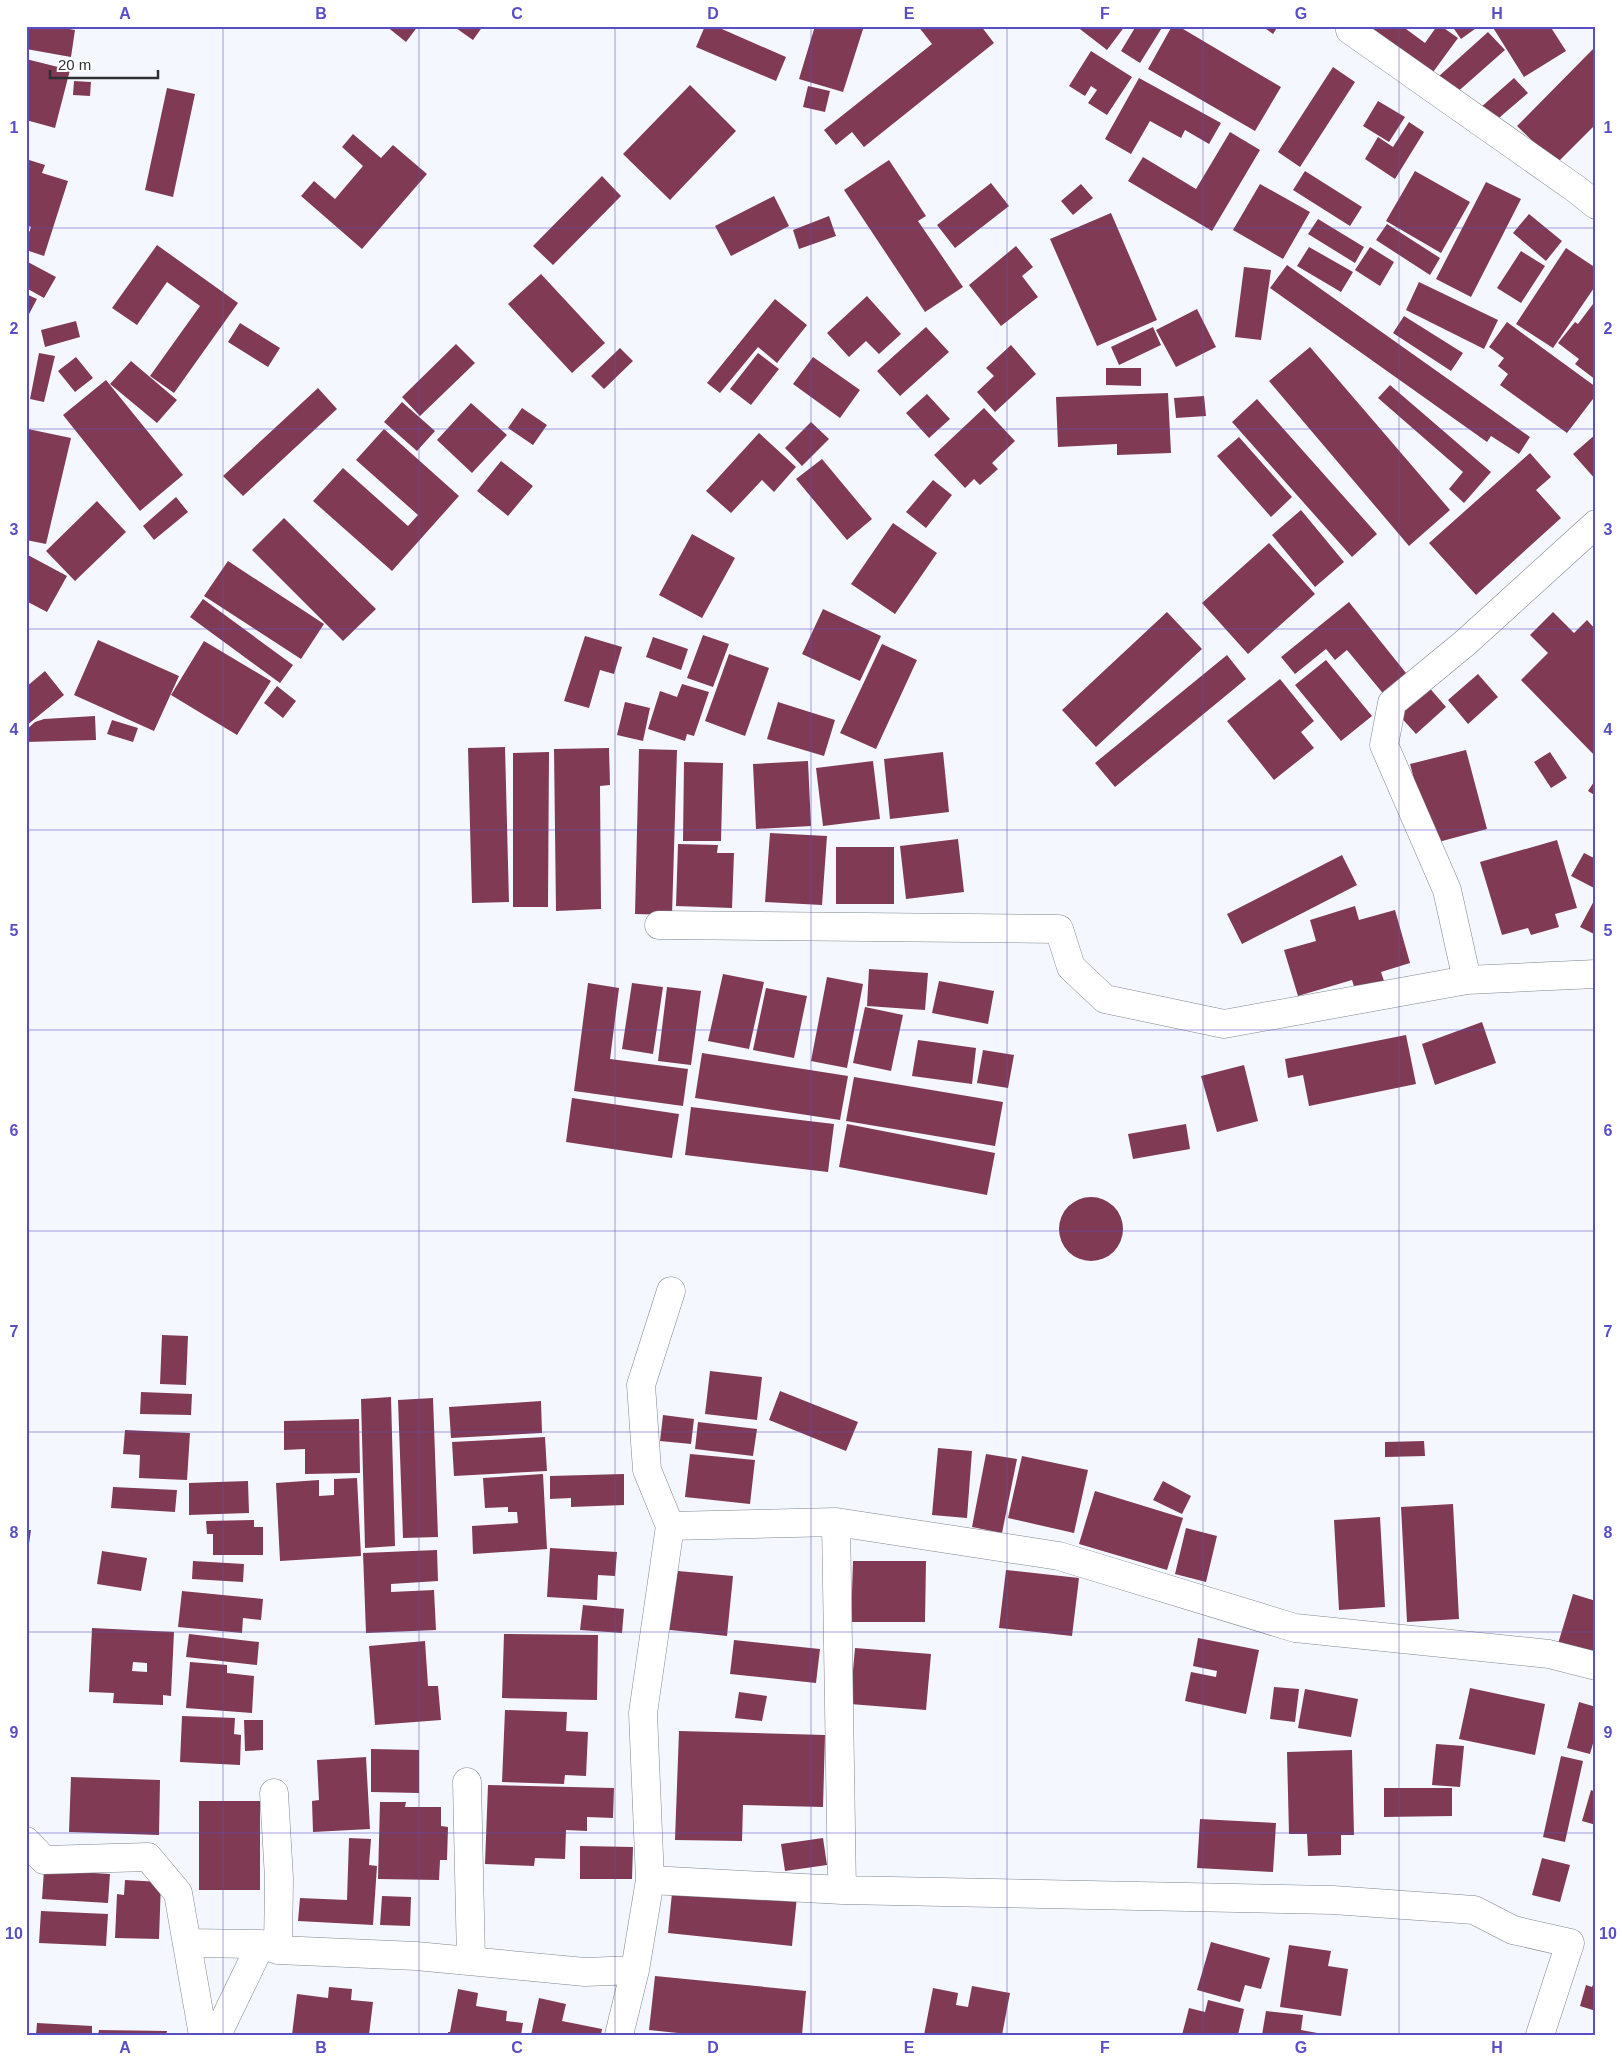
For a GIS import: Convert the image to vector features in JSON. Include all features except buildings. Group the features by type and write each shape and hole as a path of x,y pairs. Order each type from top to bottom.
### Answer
{"street":[{"path":"1350,30 1576,189 1596,206"},
{"path":"1467,980 1447,890 1384,745 1392,703 1464,644 1596,524"},
{"path":"659,924 1059,929 1071,967 1105,999 1224,1024 1467,980 1596,974"},
{"path":"619,2035 635,1970 650,1880 643,1713 670,1526 647,1470 641,1385 671,1290"},
{"path":"670,1526 836,1522 1059,1556 1295,1628 1549,1654 1596,1666"},
{"path":"836,1522 842,1890"},
{"path":"467,1782 471,1960"},
{"path":"217,2035 270,1947 279,1878 274,1793"},
{"path":"26,1841 44,1860 148,1857 178,1893 203,2035"},
{"path":"650,1880 842,1890 1333,1900 1474,1910 1513,1930 1570,1944 1540,2035"},
{"path":"188,1943 471,1960 584,1972 635,1970"}]}
